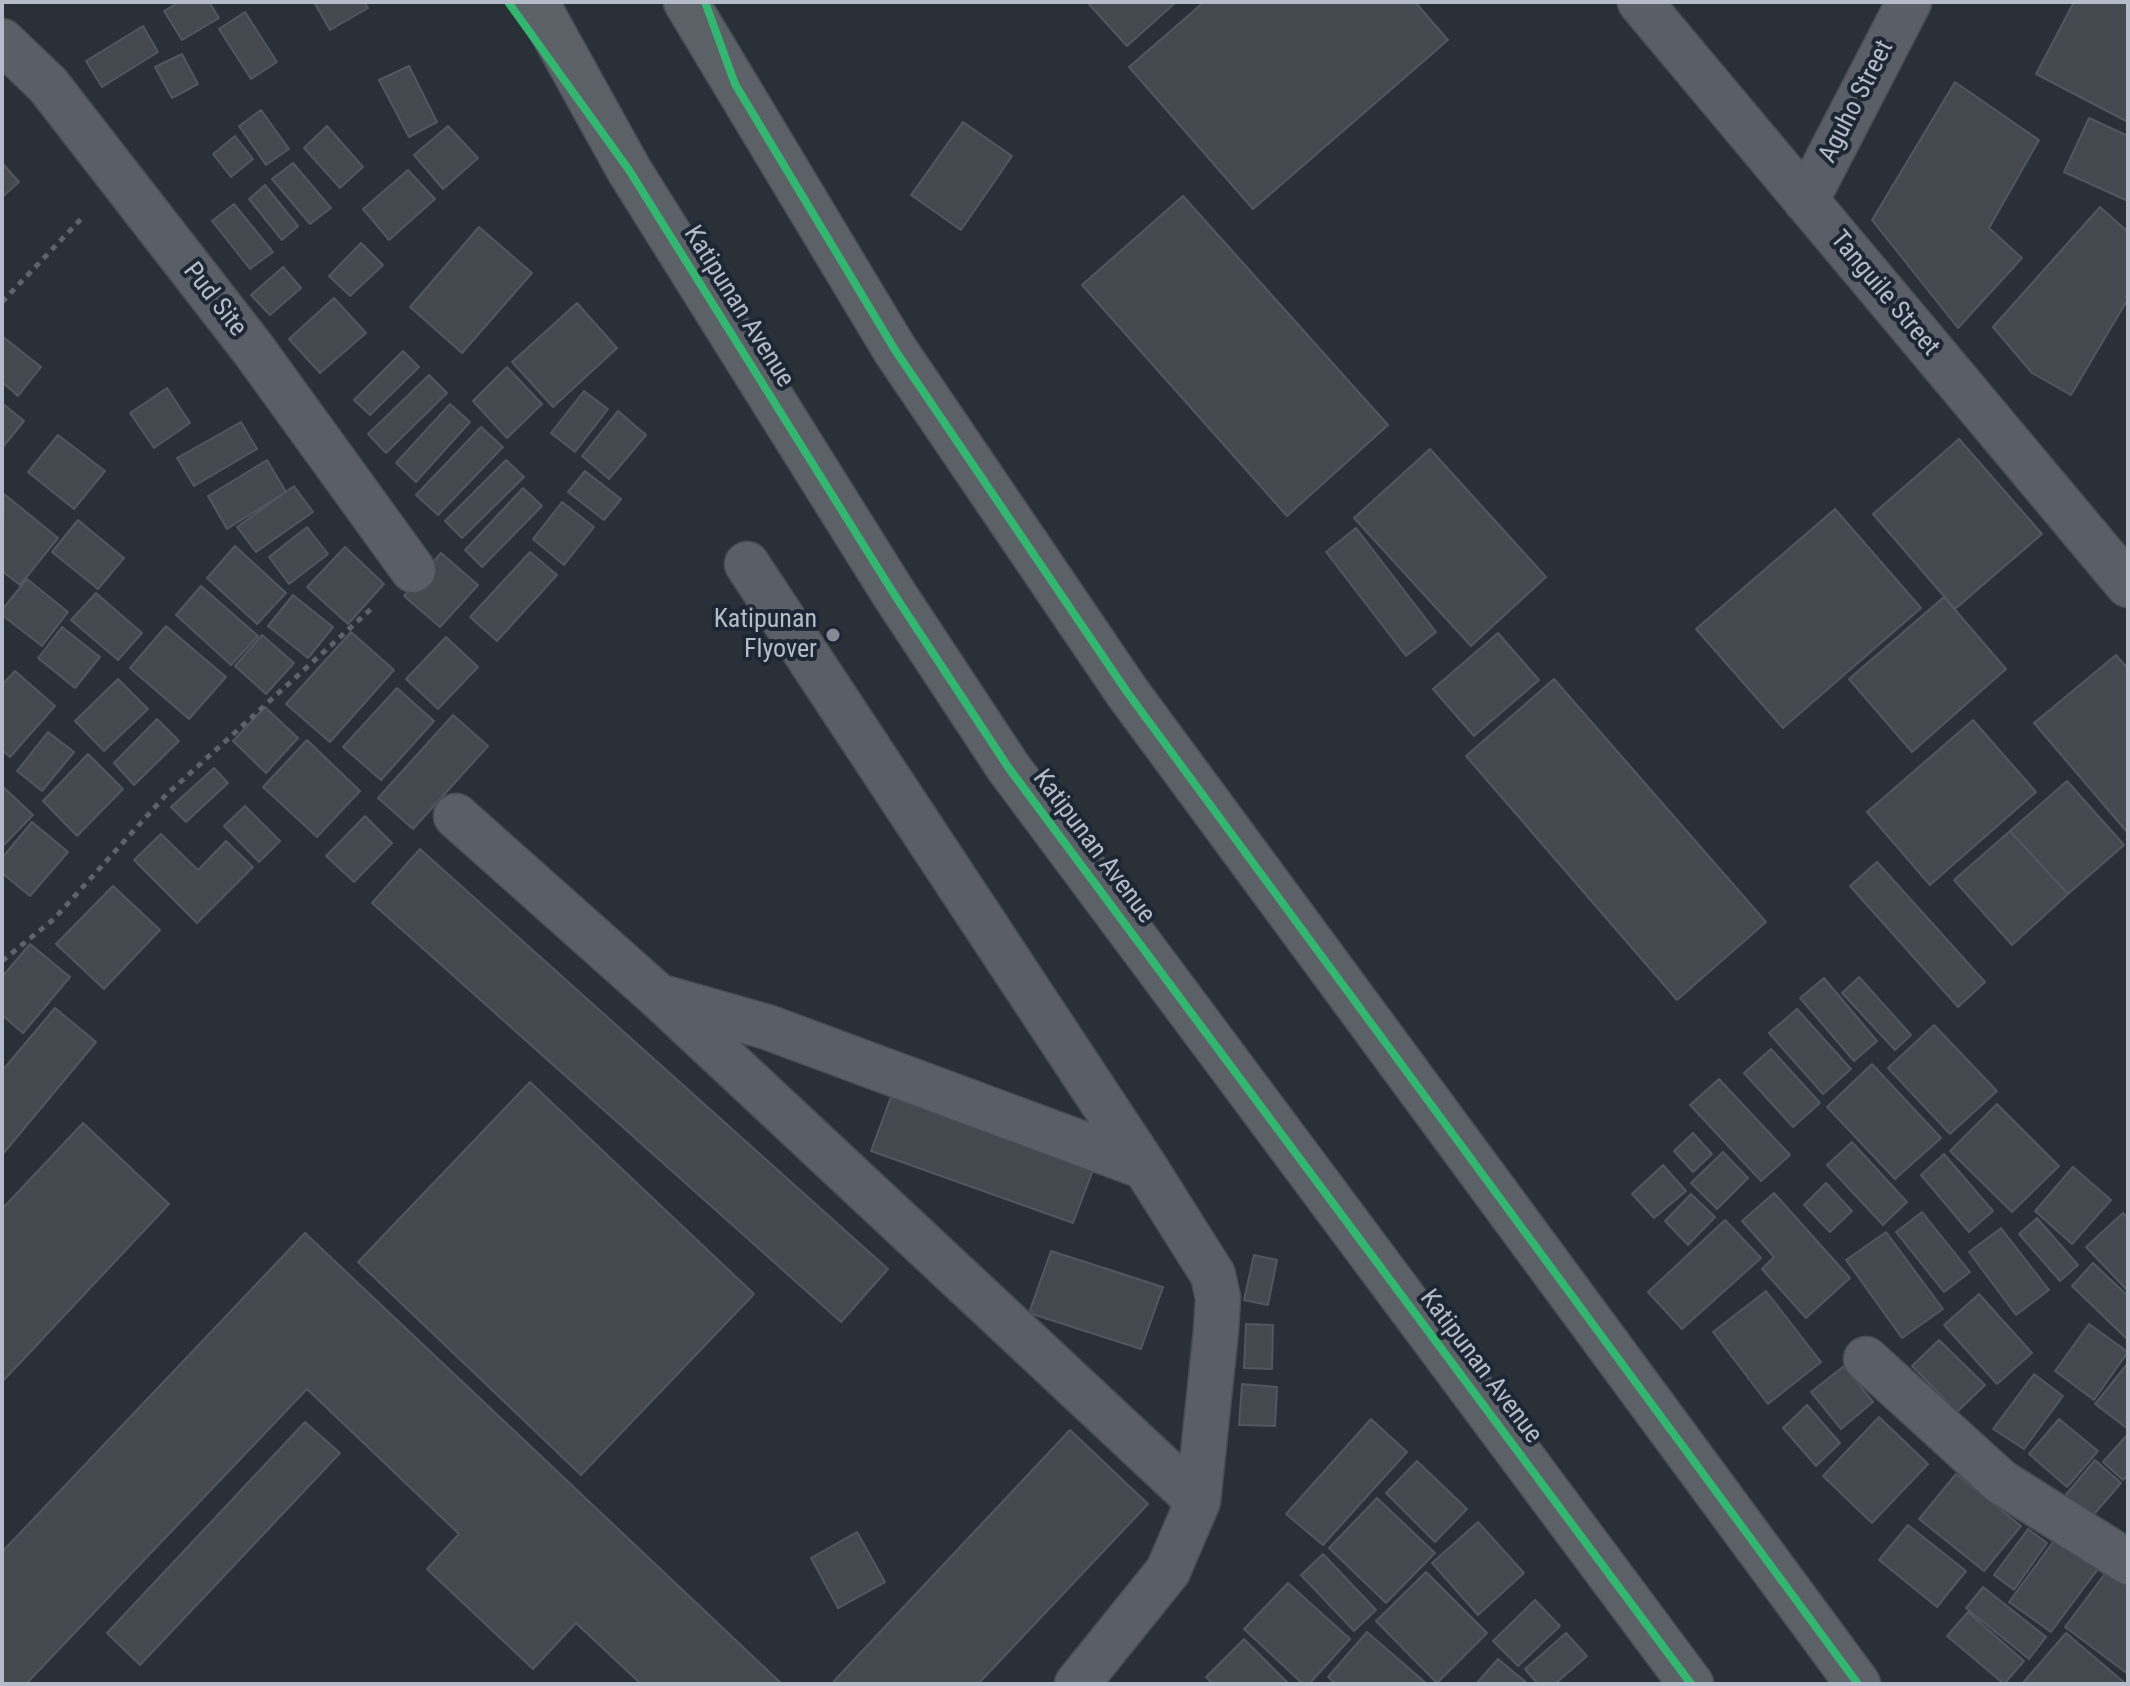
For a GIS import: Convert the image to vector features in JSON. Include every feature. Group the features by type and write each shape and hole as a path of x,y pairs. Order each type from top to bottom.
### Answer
{"main road":[{"name":"Katipunan Avenue","path":"508,2 629,170"},
{"name":"Katipunan Avenue","path":"536,2 629,170 894,594 1008,767 1691,1684"},
{"path":"686,2 895,350 1127,692 1858,1684"},
{"path":"705,2 735,84"}],"street":[{"name":"Tanguile Street","path":"1640,2 2128,585"},
{"name":"Aguho Street","path":"1806,201 1909,2"},
{"name":"Pud Site","path":"2,41 48,85 253,349 413,570"},
{"path":"747,564 1213,1275 1218,1298 1198,1501 1168,1571 1077,1684"},
{"path":"456,816 658,996 1198,1501"},
{"path":"658,996 767,1027 1145,1167"},
{"path":"1866,1359 2001,1482 2128,1562"}],"path":[{"path":"2,302 120,179"},
{"path":"2,961 54,919 165,796 413,570"}],"building":[{"path":"179,2 209,2 219,18 182,40 164,11"},
{"path":"314,2 364,2 368,8 330,30"},
{"path":"1087,2 1176,2 1127,46"},
{"path":"1204,2 1415,2 1448,40 1253,209 1129,67"},
{"path":"2074,2 2128,2 2128,122 2036,74"},
{"path":"245,12 277,62 251,79 219,29"},
{"path":"143,26 158,52 102,87 86,61"},
{"path":"182,54 198,84 172,98 155,67"},
{"path":"409,66 437,122 409,137 379,80"},
{"path":"1955,82 2039,140 1989,228 2022,258 1958,328 1872,220"},
{"path":"261,110 289,149 266,165 239,126"},
{"path":"2089,118 2128,136 2128,201 2064,172"},
{"path":"963,122 1012,156 961,230 911,195"},
{"path":"327,126 363,167 340,188 304,148"},
{"path":"448,126 478,158 443,189 414,155"},
{"path":"235,136 253,159 231,177 213,154"},
{"path":"2,163 19,182 2,197"},
{"path":"293,163 331,208 310,224 272,179"},
{"path":"408,170 435,199 389,240 363,209"},
{"path":"265,185 298,226 282,240 249,199"},
{"path":"1183,196 1388,425 1287,516 1082,285"},
{"path":"234,204 273,252 250,269 212,221"},
{"path":"2100,207 2128,232 2128,299 2071,395 2032,373 1993,327"},
{"path":"479,227 532,273 462,353 410,307"},
{"path":"361,243 383,265 350,296 329,276"},
{"path":"283,267 301,288 270,315 251,295"},
{"path":"334,298 366,333 320,373 289,339"},
{"path":"577,303 617,348 553,407 512,362"},
{"path":"2,336 41,367 18,396 2,382"},
{"path":"403,351 419,367 370,415 354,400"},
{"path":"507,367 542,404 507,438 473,401"},
{"path":"429,375 447,393 386,453 368,434"},
{"path":"167,388 190,423 154,448 130,413"},
{"path":"584,391 608,409 575,452 551,433"},
{"path":"2,403 24,421 2,448"},
{"path":"450,404 470,422 416,482 396,463"},
{"path":"618,411 646,435 609,479 582,456"},
{"path":"241,422 257,449 194,486 177,458"},
{"path":"481,427 503,447 438,515 416,495"},
{"path":"58,435 105,471 74,509 28,472"},
{"path":"1959,439 2042,534 1955,609 1873,514"},
{"path":"1430,449 1546,577 1471,646 1354,518"},
{"path":"267,460 286,492 227,529 208,496"},
{"path":"506,460 524,477 462,538 445,521"},
{"path":"585,471 621,499 604,520 568,492"},
{"path":"294,486 313,512 256,552 237,527"},
{"path":"523,488 542,506 482,567 465,550"},
{"path":"4,494 58,538 20,585 2,571"},
{"path":"562,502 594,527 564,565 533,539"},
{"path":"1835,509 1921,608 1783,728 1696,629"},
{"path":"78,520 124,558 98,589 52,552"},
{"path":"307,527 328,554 289,584 269,557"},
{"path":"1356,528 1436,632 1406,656 1326,552"},
{"path":"235,546 286,593 257,624 207,578"},
{"path":"345,547 384,584 348,624 307,587"},
{"path":"530,552 557,575 497,641 470,617"},
{"path":"441,553 478,585 440,627 404,596"},
{"path":"27,579 68,612 42,646 2,615 2,610"},
{"path":"201,586 258,636 231,665 176,615"},
{"path":"96,593 142,633 118,660 71,620"},
{"path":"293,595 333,627 308,658 268,626"},
{"path":"1944,597 2006,669 1912,752 1849,679"},
{"path":"166,626 226,677 189,719 130,668"},
{"path":"62,627 100,657 75,688 38,658"},
{"path":"351,632 394,670 330,742 286,704"},
{"path":"1498,633 1539,680 1474,736 1433,689"},
{"path":"262,635 294,663 266,694 235,666"},
{"path":"446,637 478,667 438,709 406,679"},
{"path":"2116,655 2128,669 2128,833 2034,723"},
{"path":"15,671 55,706 10,757 2,750 2,685"},
{"path":"118,679 148,709 104,751 75,721"},
{"path":"1554,679 1766,922 1677,1000 1466,756"},
{"path":"397,688 434,721 381,780 343,747"},
{"path":"265,707 298,738 266,773 233,741"},
{"path":"453,715 488,746 413,829 378,798"},
{"path":"157,719 179,741 134,785 114,763"},
{"path":"1973,720 2036,792 1930,885 1867,812"},
{"path":"48,732 74,752 42,791 17,771"},
{"path":"307,740 360,791 317,837 263,787"},
{"path":"88,754 123,789 77,836 43,801"},
{"path":"214,768 228,783 186,822 171,807"},
{"path":"2067,781 2124,845 2068,894 2010,831"},
{"path":"2,786 33,815 2,847"},
{"path":"245,806 280,841 259,862 224,826"},
{"path":"365,816 392,843 354,882 326,856"},
{"path":"32,822 68,852 30,896 2,873 2,858"},
{"path":"2010,831 2068,894 2012,945 1954,880"},
{"path":"161,834 198,870 226,841 253,867 197,923 134,860"},
{"path":"420,849 888,1269 841,1322 372,903"},
{"path":"1877,862 1985,982 1958,1007 1850,886"},
{"path":"113,886 160,930 104,989 56,944"},
{"path":"30,944 70,977 23,1033 2,1015 2,977"},
{"path":"1859,977 1911,1035 1895,1050 1842,993"},
{"path":"1824,978 1877,1041 1854,1061 1800,998"},
{"path":"55,1008 96,1042 2,1155 2,1071"},
{"path":"1797,1009 1851,1069 1823,1094 1769,1033"},
{"path":"1934,1025 1997,1091 1950,1134 1888,1068"},
{"path":"1771,1049 1820,1103 1793,1127 1744,1073"},
{"path":"1872,1064 1941,1138 1895,1179 1827,1107"},
{"path":"1719,1079 1790,1155 1761,1181 1690,1105"},
{"path":"530,1082 754,1294 581,1475 358,1262"},
{"path":"891,1097 1093,1170 1073,1223 871,1151"},
{"path":"1997,1104 2059,1166 2012,1212 1950,1151"},
{"path":"83,1123 169,1204 2,1382 2,1209"},
{"path":"1693,1133 1712,1154 1693,1172 1674,1151"},
{"path":"1852,1142 1907,1202 1883,1225 1827,1165"},
{"path":"1723,1152 1748,1178 1717,1209 1691,1183"},
{"path":"1944,1154 1993,1211 1969,1232 1921,1175"},
{"path":"1663,1165 1686,1191 1654,1218 1632,1194"},
{"path":"2073,1167 2111,1200 2072,1244 2035,1211"},
{"path":"1826,1183 1852,1211 1830,1232 1804,1205"},
{"path":"1774,1193 1850,1278 1806,1318 1762,1269 1774,1257 1742,1221"},
{"path":"1691,1194 1715,1217 1688,1245 1665,1221"},
{"path":"1922,1212 1970,1272 1944,1292 1896,1232"},
{"path":"2123,1213 2128,1218 2128,1291 2086,1247"},
{"path":"2037,1218 2078,1265 2060,1281 2019,1234"},
{"path":"1725,1220 1761,1258 1682,1329 1648,1292"},
{"path":"2001,1228 2049,1290 2016,1315 1969,1252"},
{"path":"1886,1232 1943,1309 1902,1338 1846,1260"},
{"path":"305,1233 782,1684 641,1684 576,1623 533,1669 427,1569 459,1534 307,1389 26,1684 2,1684 2,1552"},
{"path":"1051,1251 1163,1287 1141,1349 1029,1313"},
{"path":"1254,1255 1277,1260 1268,1305 1244,1300"},
{"path":"2093,1263 2128,1296 2128,1340 2072,1286"},
{"path":"1766,1291 1821,1362 1768,1404 1713,1332"},
{"path":"1979,1294 2032,1353 1997,1384 1944,1325"},
{"path":"1246,1324 1273,1325 1272,1369 1244,1368"},
{"path":"2089,1324 2128,1352 2094,1400 2055,1371"},
{"path":"1939,1340 1985,1385 1957,1412 1912,1366"},
{"path":"2128,1363 2128,1429 2095,1404"},
{"path":"1844,1366 1873,1402 1841,1429 1811,1392"},
{"path":"2034,1374 2063,1396 2024,1449 1993,1429"},
{"path":"1242,1384 1277,1387 1275,1426 1239,1425"},
{"path":"1807,1405 1840,1443 1816,1466 1783,1428"},
{"path":"1879,1417 1928,1464 1872,1523 1823,1476"},
{"path":"1371,1419 1407,1452 1323,1545 1286,1514"},
{"path":"2059,1419 2098,1451 2067,1487 2029,1454"},
{"path":"305,1422 340,1453 140,1665 107,1633"},
{"path":"1070,1430 1148,1504 978,1684 837,1684 834,1681"},
{"path":"2128,1434 2128,1475 2123,1480 2103,1462"},
{"path":"2095,1460 2121,1483 2089,1520 2064,1497"},
{"path":"1417,1461 1467,1509 1435,1542 1386,1493"},
{"path":"1956,1474 2021,1526 1984,1571 1919,1519"},
{"path":"1377,1498 1435,1553 1386,1603 1329,1548"},
{"path":"1478,1522 1524,1573 1478,1615 1432,1563"},
{"path":"1908,1525 1966,1571 1937,1607 1879,1560"},
{"path":"2028,1529 2047,1543 2014,1590 1994,1575"},
{"path":"857,1532 885,1582 838,1608 811,1558"},
{"path":"2059,1534 2101,1565 2051,1632 2009,1602"},
{"path":"1323,1554 1376,1610 1354,1631 1301,1575"},
{"path":"2110,1567 2128,1581 2128,1674 2065,1627"},
{"path":"1426,1572 1487,1633 1437,1683 1376,1621"},
{"path":"1288,1583 1350,1639 1309,1684 1303,1684 1244,1629"},
{"path":"1983,1587 2046,1637 2029,1659 1966,1608"},
{"path":"1535,1600 1560,1626 1518,1666 1493,1641"},
{"path":"1968,1612 2024,1661 2004,1684 1947,1636"},
{"path":"1367,1632 1427,1684 1336,1684 1328,1677"},
{"path":"1566,1633 1587,1656 1555,1684 1538,1684 1525,1669"},
{"path":"2066,1633 2126,1684 2022,1684"},
{"path":"1244,1639 1289,1684 1213,1684 1206,1677"},
{"path":"1498,1659 1528,1684 1476,1684"}],"cycle path":[{"path":"508,2 629,170 894,594 1008,767 1691,1684"},
{"path":"705,2 735,84 895,350 1127,692 1858,1684"}],"place":[{"name":"Katipunan Flyover","path":"833,635"}]}
